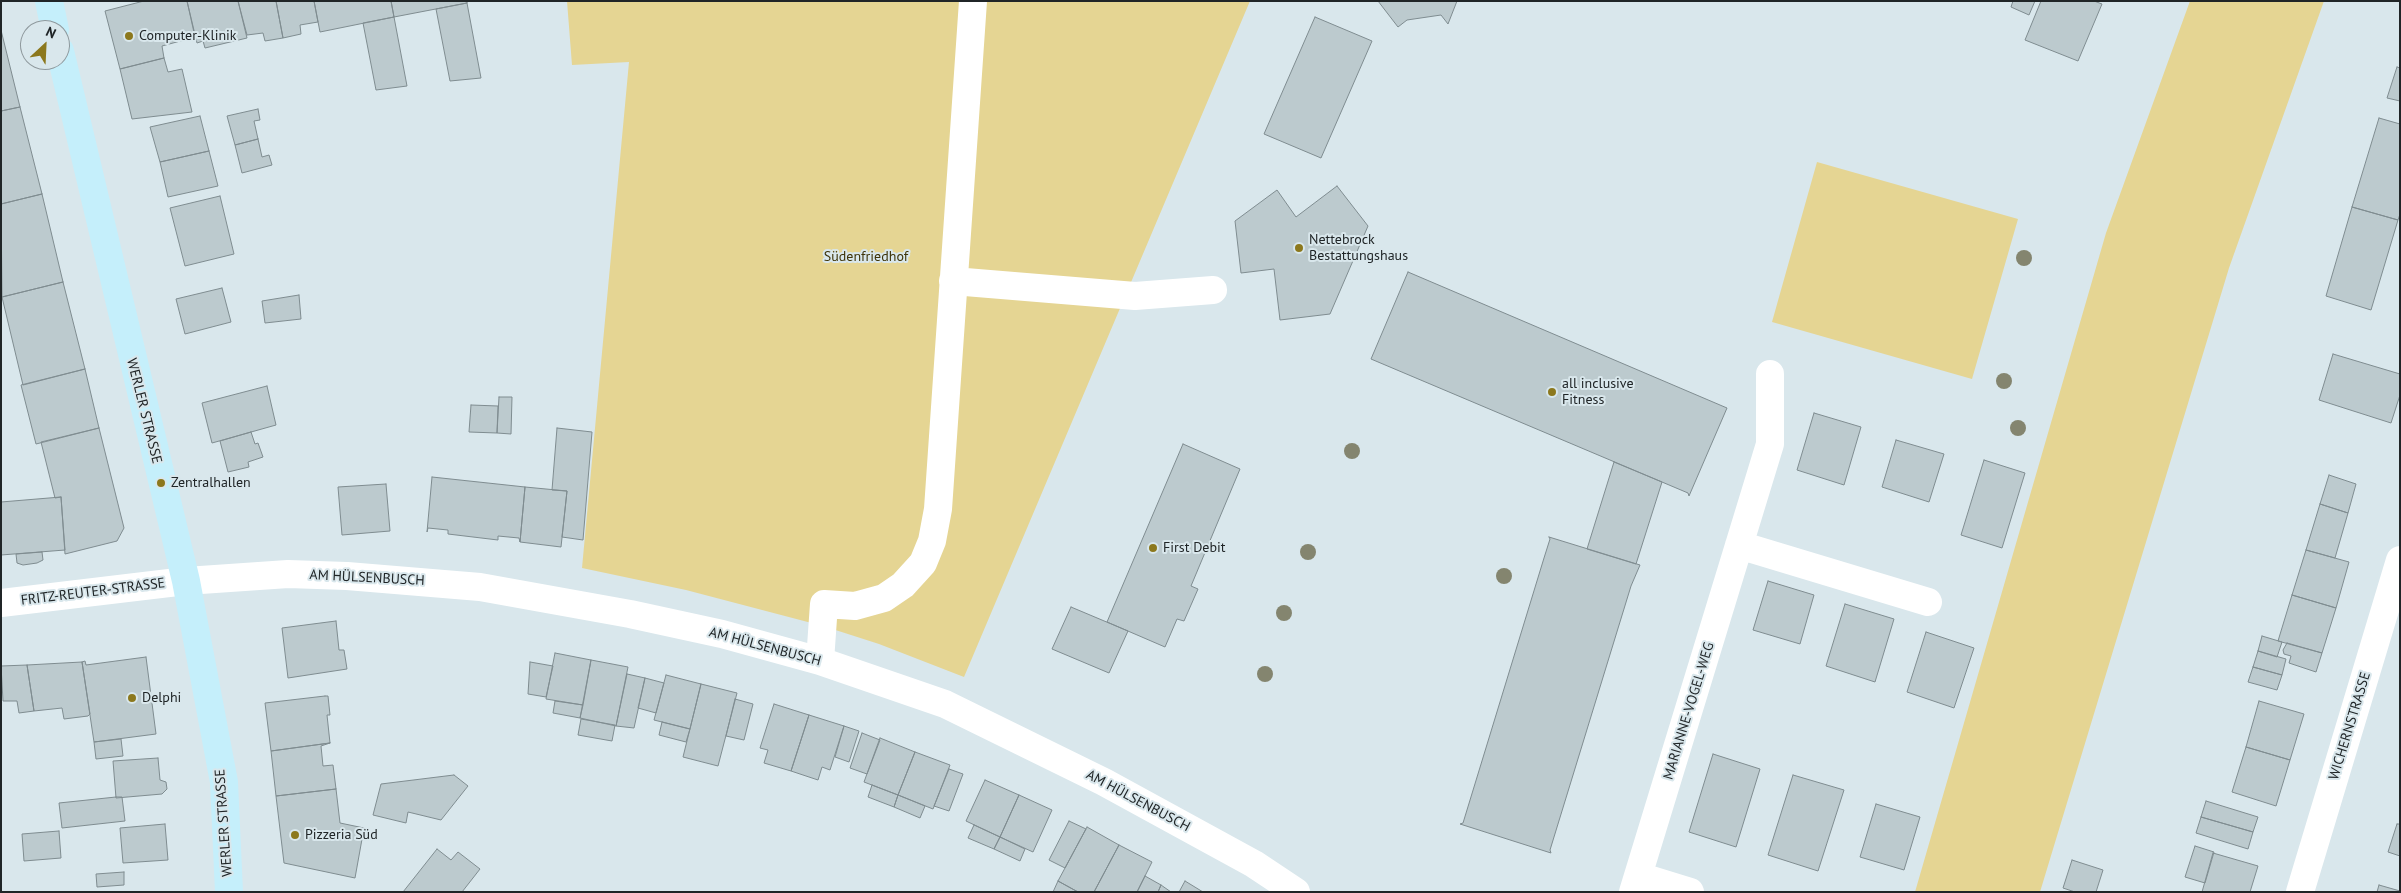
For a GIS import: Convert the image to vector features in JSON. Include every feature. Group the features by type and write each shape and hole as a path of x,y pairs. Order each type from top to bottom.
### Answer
{"main road":[{"path":"49,1 53,20"},
{"name":"WERLER STRASSE","path":"64,70 186,581 224,782 228,892"}],"street":[{"path":"820,661 824,604 856,606 884,598 903,585 923,563 932,541 938,509 973,1"},
{"path":"954,281 1135,296 1213,290"},
{"name":"MARIANNE-VOGEL-WEG","path":"1690,892 1636,884 1770,444 1770,374"},
{"path":"1739,545 1928,602"},
{"name":"WICHERNSTRASSE","path":"2300,892 2390,624 2400,560"},
{"name":"AM HÜLSENBUSCH","path":"186,581 288,574 414,580 480,587 639,616 722,634 820,661 945,704 991,726 1104,782 1254,864 1296,892"},
{"name":"FRITZ-REUTER-STRASSE","path":"1,603 186,581"}],"green space":[{"name":"Südenfriedhof","path":"567,1 1250,1 964,677 879,644 823,626 686,590 582,568 629,62 572,65"},
{"path":"2190,1 2324,1 2229,268 2040,892 1915,892 2106,233"},
{"path":"1817,162 2018,219 1972,379 1772,322"}],"building":[{"path":"144,1 187,1 195,37 162,46 164,58 120,69 105,11"},
{"path":"187,1 238,1 247,38 205,48 203,41 197,43"},
{"path":"238,1 276,1 283,38 265,41 263,33 247,35"},
{"path":"276,1 314,1 318,22 300,25 301,34 283,38"},
{"path":"314,1 391,1 394,17 320,32"},
{"path":"391,1 467,1 467,3 394,17"},
{"path":"1378,1 1457,1 1448,24 1441,15 1407,20 1398,27"},
{"path":"2013,1 2035,1 2029,15 2011,7"},
{"path":"2041,1 2094,1 2102,4 2078,61 2025,40"},
{"path":"467,3 481,78 450,81 436,9"},
{"path":"394,17 407,86 376,90 363,23"},
{"path":"1315,17 1372,41 1321,158 1264,134"},
{"path":"1,30 20,107 1,111"},
{"path":"164,58 168,72 182,69 192,112 132,119 120,69"},
{"path":"2397,67 2400,68 2400,101 2387,98"},
{"path":"20,107 42,194 1,204 1,111"},
{"path":"258,109 260,120 254,121 258,139 235,145 227,116"},
{"path":"200,116 209,151 160,162 150,127"},
{"path":"2379,118 2400,124 2400,214 2398,220 2352,207"},
{"path":"258,139 262,157 269,155 272,165 242,173 235,145"},
{"path":"209,151 218,186 168,197 160,162"},
{"name":"Nettebrock Bestattungshaus","path":"1337,186 1368,226 1330,314 1280,320 1274,269 1241,273 1235,221 1277,190 1296,217"},
{"path":"42,194 63,282 2,297 1,204"},
{"path":"220,196 234,254 185,266 170,208"},
{"path":"2352,207 2398,220 2371,310 2326,296"},
{"path":"1408,272 1727,408 1689,496 1688,493 1371,359"},
{"path":"63,282 85,369 23,385 2,297"},
{"path":"222,288 231,322 185,334 176,299"},
{"path":"299,295 301,319 265,323 262,301"},
{"path":"2333,354 2400,374 2400,395 2391,423 2319,400"},
{"path":"85,369 99,428 36,444 21,385"},
{"path":"267,386 276,425 212,443 202,403"},
{"path":"499,397 512,397 511,434 497,433"},
{"path":"471,405 498,406 497,433 469,432"},
{"path":"1814,413 1861,427 1844,485 1797,470"},
{"path":"99,428 124,528 117,541 65,554 61,497 55,498 41,442"},
{"path":"557,428 592,432 583,540 562,537 567,491 552,490"},
{"path":"251,432 255,444 258,443 263,457 248,462 249,467 228,472 220,441"},
{"path":"1896,440 1944,454 1929,502 1882,487"},
{"path":"1183,444 1240,469 1191,586 1198,589 1184,621 1177,619 1165,647 1107,622"},
{"path":"1984,460 2025,473 2002,548 1961,535"},
{"path":"1614,462 1662,482 1636,564 1587,549"},
{"path":"2329,475 2356,484 2348,513 2320,504"},
{"path":"432,477 525,487 520,542 519,538 498,536 498,540 448,534 448,530 428,528 427,532"},
{"path":"386,484 390,531 342,535 338,487"},
{"path":"525,487 567,491 561,547 520,542"},
{"path":"61,497 65,550 1,555 1,502"},
{"path":"2320,504 2348,513 2335,558 2306,550"},
{"path":"1549,537 1640,565 1631,586 1550,850 1551,853 1460,824 1463,823 1550,539"},
{"path":"2306,550 2349,562 2336,608 2292,595"},
{"path":"42,552 43,560 37,563 23,565 17,563 16,554"},
{"path":"1768,581 1814,595 1800,644 1753,630"},
{"path":"2292,595 2336,608 2322,653 2278,641"},
{"path":"1845,604 1894,619 1875,682 1826,666"},
{"path":"1071,607 1128,631 1109,673 1052,649"},
{"path":"336,621 339,650 344,650 347,669 288,678 282,628"},
{"path":"1926,632 1974,648 1954,708 1907,692"},
{"path":"2262,636 2282,642 2277,657 2258,651"},
{"path":"2287,643 2322,653 2316,672 2289,663 2291,656 2284,654 2283,650"},
{"path":"2258,651 2286,659 2282,675 2253,667"},
{"path":"555,653 591,660 583,705 546,699"},
{"path":"146,657 156,734 94,742 82,662 85,661 86,665"},
{"path":"591,660 628,667 616,726 580,718"},
{"path":"82,662 90,714 88,716 64,719 62,708 34,711 27,665"},
{"path":"530,662 553,666 546,697 528,694"},
{"path":"27,665 34,711 19,713 17,701 3,701 1,666"},
{"path":"2253,667 2282,675 2277,690 2248,682"},
{"path":"627,674 645,678 634,728 616,726"},
{"path":"666,675 701,684 690,729 654,720"},
{"path":"645,678 664,683 656,713 638,708"},
{"path":"701,684 737,693 718,766 683,757"},
{"path":"328,696 330,715 327,715 330,743 271,751 265,703"},
{"path":"735,699 753,704 744,740 726,736"},
{"path":"555,701 583,705 580,718 553,713"},
{"path":"2259,701 2304,714 2290,760 2246,747"},
{"path":"774,704 809,715 791,771 764,763 768,750 760,748"},
{"path":"809,715 844,726 830,770 822,767 818,780 791,771"},
{"path":"581,719 615,725 612,741 578,735"},
{"path":"662,722 690,729 686,742 659,735"},
{"path":"844,726 859,731 849,762 835,757"},
{"path":"862,733 880,740 867,774 850,768"},
{"path":"880,738 915,752 898,795 864,782"},
{"path":"121,739 123,756 96,759 94,742"},
{"path":"330,743 321,746 323,766 333,765 336,789 276,796 271,751"},
{"path":"2246,747 2290,760 2276,806 2232,792"},
{"path":"915,752 950,765 933,809 898,795"},
{"path":"1713,754 1760,769 1736,847 1689,832"},
{"path":"158,758 160,780 166,782 167,789 162,794 116,798 113,761"},
{"path":"949,769 963,774 949,811 934,806"},
{"path":"454,775 468,786 441,820 408,812 406,823 373,815 381,784"},
{"path":"1793,775 1844,790 1818,871 1768,855"},
{"path":"985,780 1019,795 1000,837 966,821"},
{"path":"872,785 898,795 894,807 868,797"},
{"path":"336,789 340,823 364,828 355,878 284,863 276,796"},
{"path":"898,795 925,806 920,818 894,807"},
{"path":"1019,795 1052,810 1033,852 1000,837"},
{"path":"122,797 125,821 62,828 59,803"},
{"path":"2206,801 2258,817 2253,832 2201,817"},
{"path":"1876,804 1920,817 1904,870 1860,857"},
{"path":"2201,817 2253,832 2248,849 2196,833"},
{"path":"1069,821 1086,829 1065,868 1049,860"},
{"path":"165,824 168,860 123,863 120,828"},
{"path":"2397,824 2400,824 2400,856 2388,852"},
{"path":"974,825 1000,837 994,849 968,838"},
{"path":"1087,827 1119,845 1094,892 1078,892 1058,881"},
{"path":"59,831 61,858 24,861 22,834"},
{"path":"1000,837 1025,849 1020,861 994,849"},
{"path":"1119,845 1152,862 1137,892 1094,892"},
{"path":"2195,846 2214,852 2205,883 2185,877"},
{"path":"437,849 451,860 458,852 480,869 462,892 403,892"},
{"path":"2213,853 2258,866 2250,892 2202,892"},
{"path":"2072,860 2103,870 2096,892 2075,892 2063,888"},
{"path":"124,872 124,885 97,887 96,874"},
{"path":"1145,876 1161,885 1158,892 1137,892"},
{"path":"1058,881 1078,892 1053,892"},
{"path":"1185,881 1203,892 1179,892"},
{"path":"1161,885 1171,892 1158,892"},
{"path":"2379,885 2400,891 2400,892 2377,892"}],"place":[{"name":"Computer-Klinik","path":"129,36"},
{"name":"Nettebrock Bestattungshaus","path":"1299,248"},
{"name":"all inclusive Fitness","path":"1552,392"},
{"name":"Zentralhallen","path":"161,483"},
{"name":"First Debit","path":"1153,548"},
{"name":"Delphi","path":"132,698"},
{"name":"Pizzeria Süd","path":"295,835"}]}
